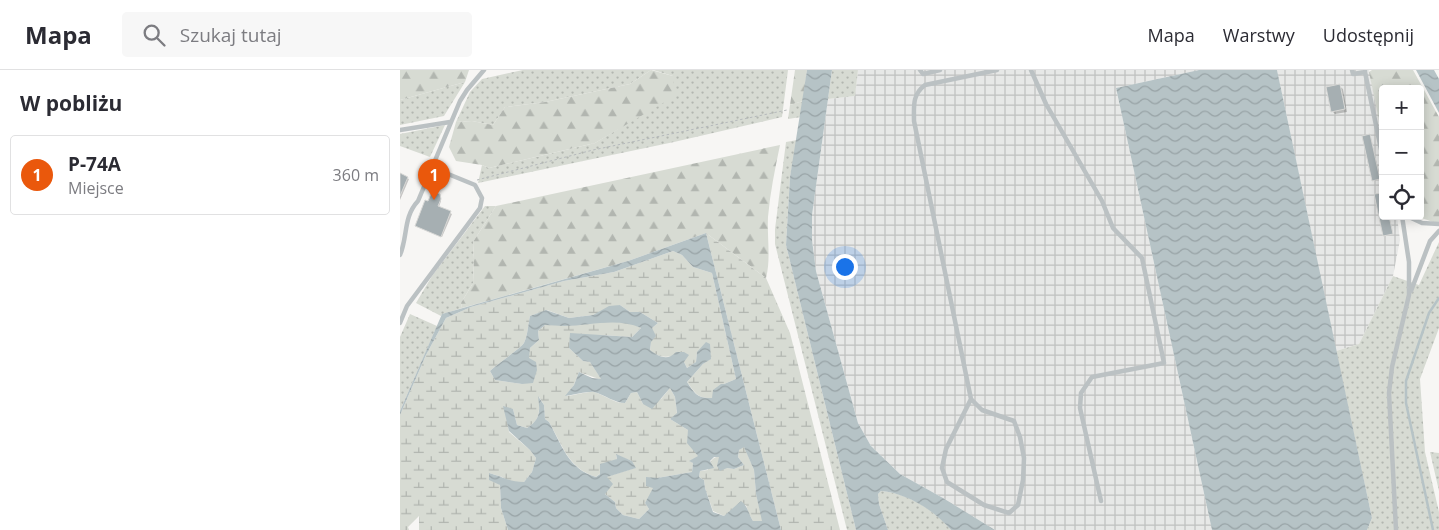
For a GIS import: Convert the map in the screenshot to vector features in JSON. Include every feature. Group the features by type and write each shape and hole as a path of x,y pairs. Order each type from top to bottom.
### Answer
{"lane":[{"path":"400,255 405,244 408,215 411,208 418,201 450,122 466,90 484,70"},
{"path":"920,70 923,74 940,70"},
{"path":"971,399 946,449 942,468 947,482 984,505 1009,513 1018,505 1023,480 1024,458 1020,437 1014,421 982,410 971,399 914,121 914,104 917,91 925,85 997,70"},
{"path":"1031,70 1032,76 1046,104 1102,201 1113,228 1142,258 1164,363 1092,377 1081,393 1080,408 1101,501"},
{"path":"1032,76 1036,70"},
{"path":"1352,70 1353,74 1365,71 1379,139"},
{"path":"400,130 450,122"},
{"path":"400,323 407,306 480,208 482,198 480,191 475,185 431,167"},
{"path":"1403,220 1409,262 1410,295"},
{"path":"1416,220 1422,223 1439,224"},
{"path":"1396,530 1389,393 1392,367 1410,295 1430,241 1439,231"}],"path":[{"path":"469,182 593,150 787,110"}],"shaded area":[{"path":"858,70 1199,70 1116,88 1212,530 995,530 900,474 871,446 858,423 816,271 812,240 812,215 828,99 855,96"},
{"path":"1277,70 1369,70 1379,120 1379,220 1398,220 1400,240 1393,276 1359,344 1336,351"}],"green space":[{"path":"400,70 469,70 465,82 400,100"},
{"path":"523,70 651,70 630,84 545,102 505,107 493,125 472,121 456,122 470,92 482,79"},
{"path":"651,70 673,76 675,96 595,143 489,168 456,161 449,147 456,122 472,121 493,125 505,107 545,102 630,84"},
{"path":"653,70 788,70 782,117 674,142 478,183 482,165 489,168 595,143 618,129 673,76"},
{"path":"795,70 807,70 803,101 790,105"},
{"path":"832,70 858,70 855,96 828,99"},
{"path":"1372,70 1413,70 1421,85 1379,85 1379,121 1369,72"},
{"path":"465,82 444,116 400,125 400,100"},
{"path":"1424,90 1439,117 1439,222 1424,219"},
{"path":"803,101 801,117 788,119 790,105"},
{"path":"445,125 430,157 400,146 400,134"},
{"path":"797,140 790,177 786,245 856,530 847,530 775,244 775,229 786,142"},
{"path":"780,145 769,208 769,248 766,278 706,233 628,261 462,308 461,303 473,283 473,242 496,206"},
{"path":"485,206 496,206 473,242 473,283 461,303 462,308 441,316 416,303 432,276"},
{"path":"706,233 766,278 790,333 840,530 781,530"},
{"path":"1439,242 1439,328 1420,379 1425,452 1439,512 1439,530 1367,530 1372,518 1336,351 1359,344 1393,276 1419,285"},
{"path":"673,251 682,255 693,267 712,273 736,379 724,384 712,398 697,394 687,382 710,359 697,352 696,362 687,368 684,362 672,356 663,357 653,353 650,351 652,328 658,323 640,312 630,312 620,305 593,315 569,318 547,310 530,316 524,343 490,371 495,380 522,384 530,348 539,340 538,331 545,325 617,322 638,326 641,328 632,337 602,335 569,348 583,361 590,362 602,380 579,372 574,385 566,396 594,392 617,402 625,403 631,393 637,392 643,404 661,399 670,388 675,397 677,414 670,419 688,430 699,456 690,461 693,463 692,472 657,478 651,494 645,503 649,509 639,519 623,515 616,508 615,502 605,494 606,477 635,468 632,461 616,455 617,459 596,477 579,468 567,455 549,422 545,419 544,405 539,397 538,415 532,425 527,428 517,425 513,409 508,425 509,432 530,450 536,458 532,472 524,482 511,482 489,473 500,485 501,508 508,530 419,530 419,516 408,527 409,530 400,530 400,415 426,355 446,318 471,307 564,281 614,272"},
{"path":"410,314 437,326 400,411 400,337"},
{"path":"744,446 754,470 756,494 763,521 753,521 746,505 724,516 713,511 704,480 699,477 700,471 708,470 711,461 719,456 727,468 734,469 744,465 738,457 739,450"},
{"path":"1430,452 1439,453 1439,491"},
{"path":"881,491 901,495 929,509 951,530 888,530 879,504 878,494"}],"water":[{"path":"807,70 832,70 812,215 812,240 816,271 858,423 871,446 900,474 995,530 951,530 937,516 920,504 901,495 881,491 878,494 879,504 888,530 856,530 786,245 790,177"},
{"path":"1199,70 1277,70 1372,518 1367,530 1212,530 1116,88"},
{"path":"1416,70 1434,70 1439,79 1439,113"},
{"path":"706,233 781,530 508,530 501,508 500,485 489,480 489,473 510,480 524,482 532,472 536,458 509,431 503,406 513,409 517,425 527,428 537,418 538,396 544,405 545,419 549,422 562,447 572,462 586,473 596,477 600,474 600,464 617,459 616,454 632,461 636,468 607,477 613,484 605,494 615,502 616,508 623,515 639,519 649,509 645,503 653,488 646,486 646,477 657,478 692,472 693,463 689,461 698,456 687,443 688,430 670,419 677,413 675,397 670,388 652,409 643,404 637,392 631,393 625,403 617,402 594,392 565,396 574,385 579,372 592,378 601,379 590,362 583,361 569,348 570,333 632,337 641,328 622,323 545,325 538,331 539,340 530,348 529,358 536,362 537,370 533,383 522,384 495,380 490,371 524,343 530,316 546,310 569,318 593,315 609,306 620,305 630,312 640,312 658,323 652,328 656,336 651,342 650,350 663,357 673,355 676,352 684,352 689,355 684,362 687,368 696,362 697,352 706,342 710,344 711,359 703,364 687,382 697,394 712,398 713,390 721,384 736,379 712,273 693,267 682,255 673,251 614,272 564,281 471,307 446,318 426,355 400,415 400,411 442,314 628,261","holes":["744,447 754,470 756,494 762,521 753,521 747,507 741,501 724,516 713,512 704,480 699,477 700,471 714,468 710,461 714,457 719,457 717,466 720,471 744,465 738,457 739,450"]}],"building":[{"path":"1340,84 1345,109 1331,112 1326,87"},
{"path":"1370,134 1379,179 1372,181 1362,136"},
{"path":"400,173 408,177 400,196"},
{"path":"1379,193 1379,217 1374,194"},
{"path":"431,194 440,194 441,199 438,206 451,211 441,237 415,226 425,200 428,201"},
{"path":"1380,220 1390,220 1393,234 1383,236"}],"waterway":[{"path":"1433,530 1406,403 1406,381 1429,313 1439,298"}],"place":[{"name":"P-74A","path":"434,200"}]}
